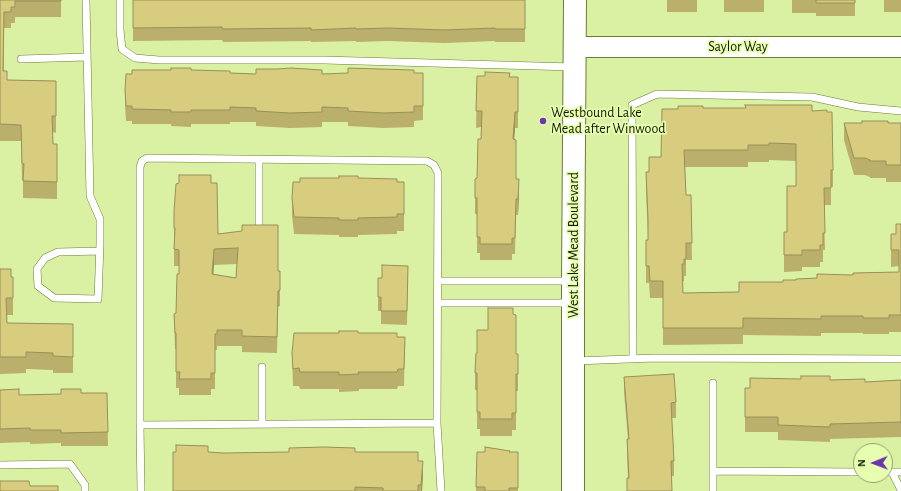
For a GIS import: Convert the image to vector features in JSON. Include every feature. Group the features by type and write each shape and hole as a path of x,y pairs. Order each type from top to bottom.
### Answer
{"main road":[{"name":"West Lake Mead Boulevard","path":"573,491 575,0"}],"street":[{"name":"Saylor Way","path":"575,57 901,47"}],"lane":[{"path":"86,0 90,196 100,219 100,251 98,299 54,298 38,286 37,269 45,258 58,252 100,251"},
{"path":"120,0 120,30 122,49 136,58 159,60 324,60 575,57"},
{"path":"21,59 87,57"},
{"path":"633,359 632,105 657,94 812,96 858,107 901,111"},
{"path":"141,491 140,167 142,162 147,158 427,161 434,165 438,173 437,423 440,491"},
{"path":"259,159 259,229"},
{"path":"438,281 573,281"},
{"path":"438,303 573,303"},
{"path":"573,361 633,359 901,359"},
{"path":"262,367 262,424"},
{"path":"713,382 713,491"},
{"path":"140,425 437,423"},
{"path":"0,465 70,464 85,485 85,491"},
{"path":"714,472 853,472"},
{"path":"893,479 901,490"}],"building":[{"path":"0,0 61,0 15,1 15,7 11,7 11,12 4,12 3,71 7,71 7,80 56,81 56,116 52,116 53,144 57,144 57,182 23,181 24,164 22,163 21,125 0,124"},
{"path":"133,0 525,0 525,29 495,28 445,30 356,28 311,30 311,28 223,29 222,27 133,28"},
{"path":"816,0 855,0 855,3 816,3"},
{"path":"171,68 191,68 191,70 230,71 230,73 256,74 256,69 291,68 322,70 322,74 348,73 348,68 414,70 414,73 423,73 423,106 414,106 414,112 383,113 348,111 348,108 322,107 322,112 290,113 256,111 256,108 230,107 230,110 191,110 191,112 171,112 171,110 132,109 132,106 126,106 126,74 132,74 132,70 171,70"},
{"path":"485,72 510,73 509,77 518,77 518,112 515,112 513,139 516,140 516,179 519,179 518,199 516,199 515,238 512,238 512,244 480,244 480,237 477,237 477,198 475,198 475,179 477,178 478,139 481,139 482,111 476,111 477,76 485,76"},
{"path":"745,105 812,105 812,111 827,110 827,112 832,112 833,170 831,170 831,188 824,188 825,233 823,233 823,245 820,245 820,250 802,250 802,255 784,255 784,232 787,232 787,186 796,186 796,144 769,143 769,145 748,145 748,150 684,150 686,195 691,195 692,243 686,243 686,259 684,259 684,264 682,264 683,293 739,292 739,282 783,282 783,280 817,278 817,274 853,275 853,273 899,272 899,250 891,250 891,234 896,234 896,224 901,224 901,315 889,315 889,318 863,318 863,316 821,316 821,319 743,318 743,328 663,328 663,281 650,281 649,266 646,266 648,219 646,172 649,172 649,157 661,157 662,109 678,109 678,106 703,106 703,108 746,108"},
{"path":"862,121 888,121 888,123 901,123 901,165 886,165 886,161 870,161 865,158 854,158 844,123 862,123"},
{"path":"179,175 211,175 211,183 217,183 218,234 242,231 242,225 278,225 278,271 280,271 280,290 278,291 277,337 242,336 242,330 217,330 217,334 215,334 215,373 211,373 211,379 179,379 180,372 176,372 176,333 174,314 176,313 179,250 174,249 174,211 176,184 179,183","holes":["238,248 236,278 212,274 214,249"]},
{"path":"339,176 397,179 397,182 404,182 404,214 397,214 397,217 358,218 358,220 294,217 292,198 293,182 300,182 300,178 339,178"},
{"path":"382,265 408,266 407,311 381,311 381,297 378,297 378,278 382,278"},
{"path":"0,269 11,269 11,277 13,277 13,298 6,298 7,323 73,324 73,357 53,356 53,353 26,352 26,357 0,357"},
{"path":"488,308 513,308 513,314 516,315 516,354 518,354 518,374 516,374 516,413 512,413 512,419 480,419 480,412 477,412 477,373 475,373 477,330 488,330"},
{"path":"339,331 358,331 358,333 397,333 397,337 405,337 404,369 398,369 397,372 358,372 359,374 339,375 339,372 300,372 299,368 293,369 292,353 294,333 339,333"},
{"path":"674,374 676,402 671,403 674,461 671,461 672,491 627,491 627,478 629,478 627,439 629,439 624,377"},
{"path":"801,376 830,376 830,380 865,379 865,382 901,380 901,422 830,424 830,427 778,425 778,417 745,417 745,388 750,388 750,378 801,379"},
{"path":"19,389 19,395 61,394 61,389 81,389 81,393 107,393 108,432 61,433 61,430 30,430 30,428 0,429 0,390"},
{"path":"176,445 208,446 208,452 224,453 289,452 289,448 324,447 355,448 355,452 418,452 418,461 423,461 421,485 418,485 418,491 383,491 383,488 355,487 355,491 173,491 173,452 176,452"},
{"path":"485,447 510,451 509,452 518,452 518,488 509,488 509,491 485,491 485,487 476,487 477,452 485,452"},
{"path":"0,481 29,481 30,486 58,486 58,491 0,491"}],"place":[{"name":"Westbound Lake Mead after Winwood","path":"543,121"}]}
